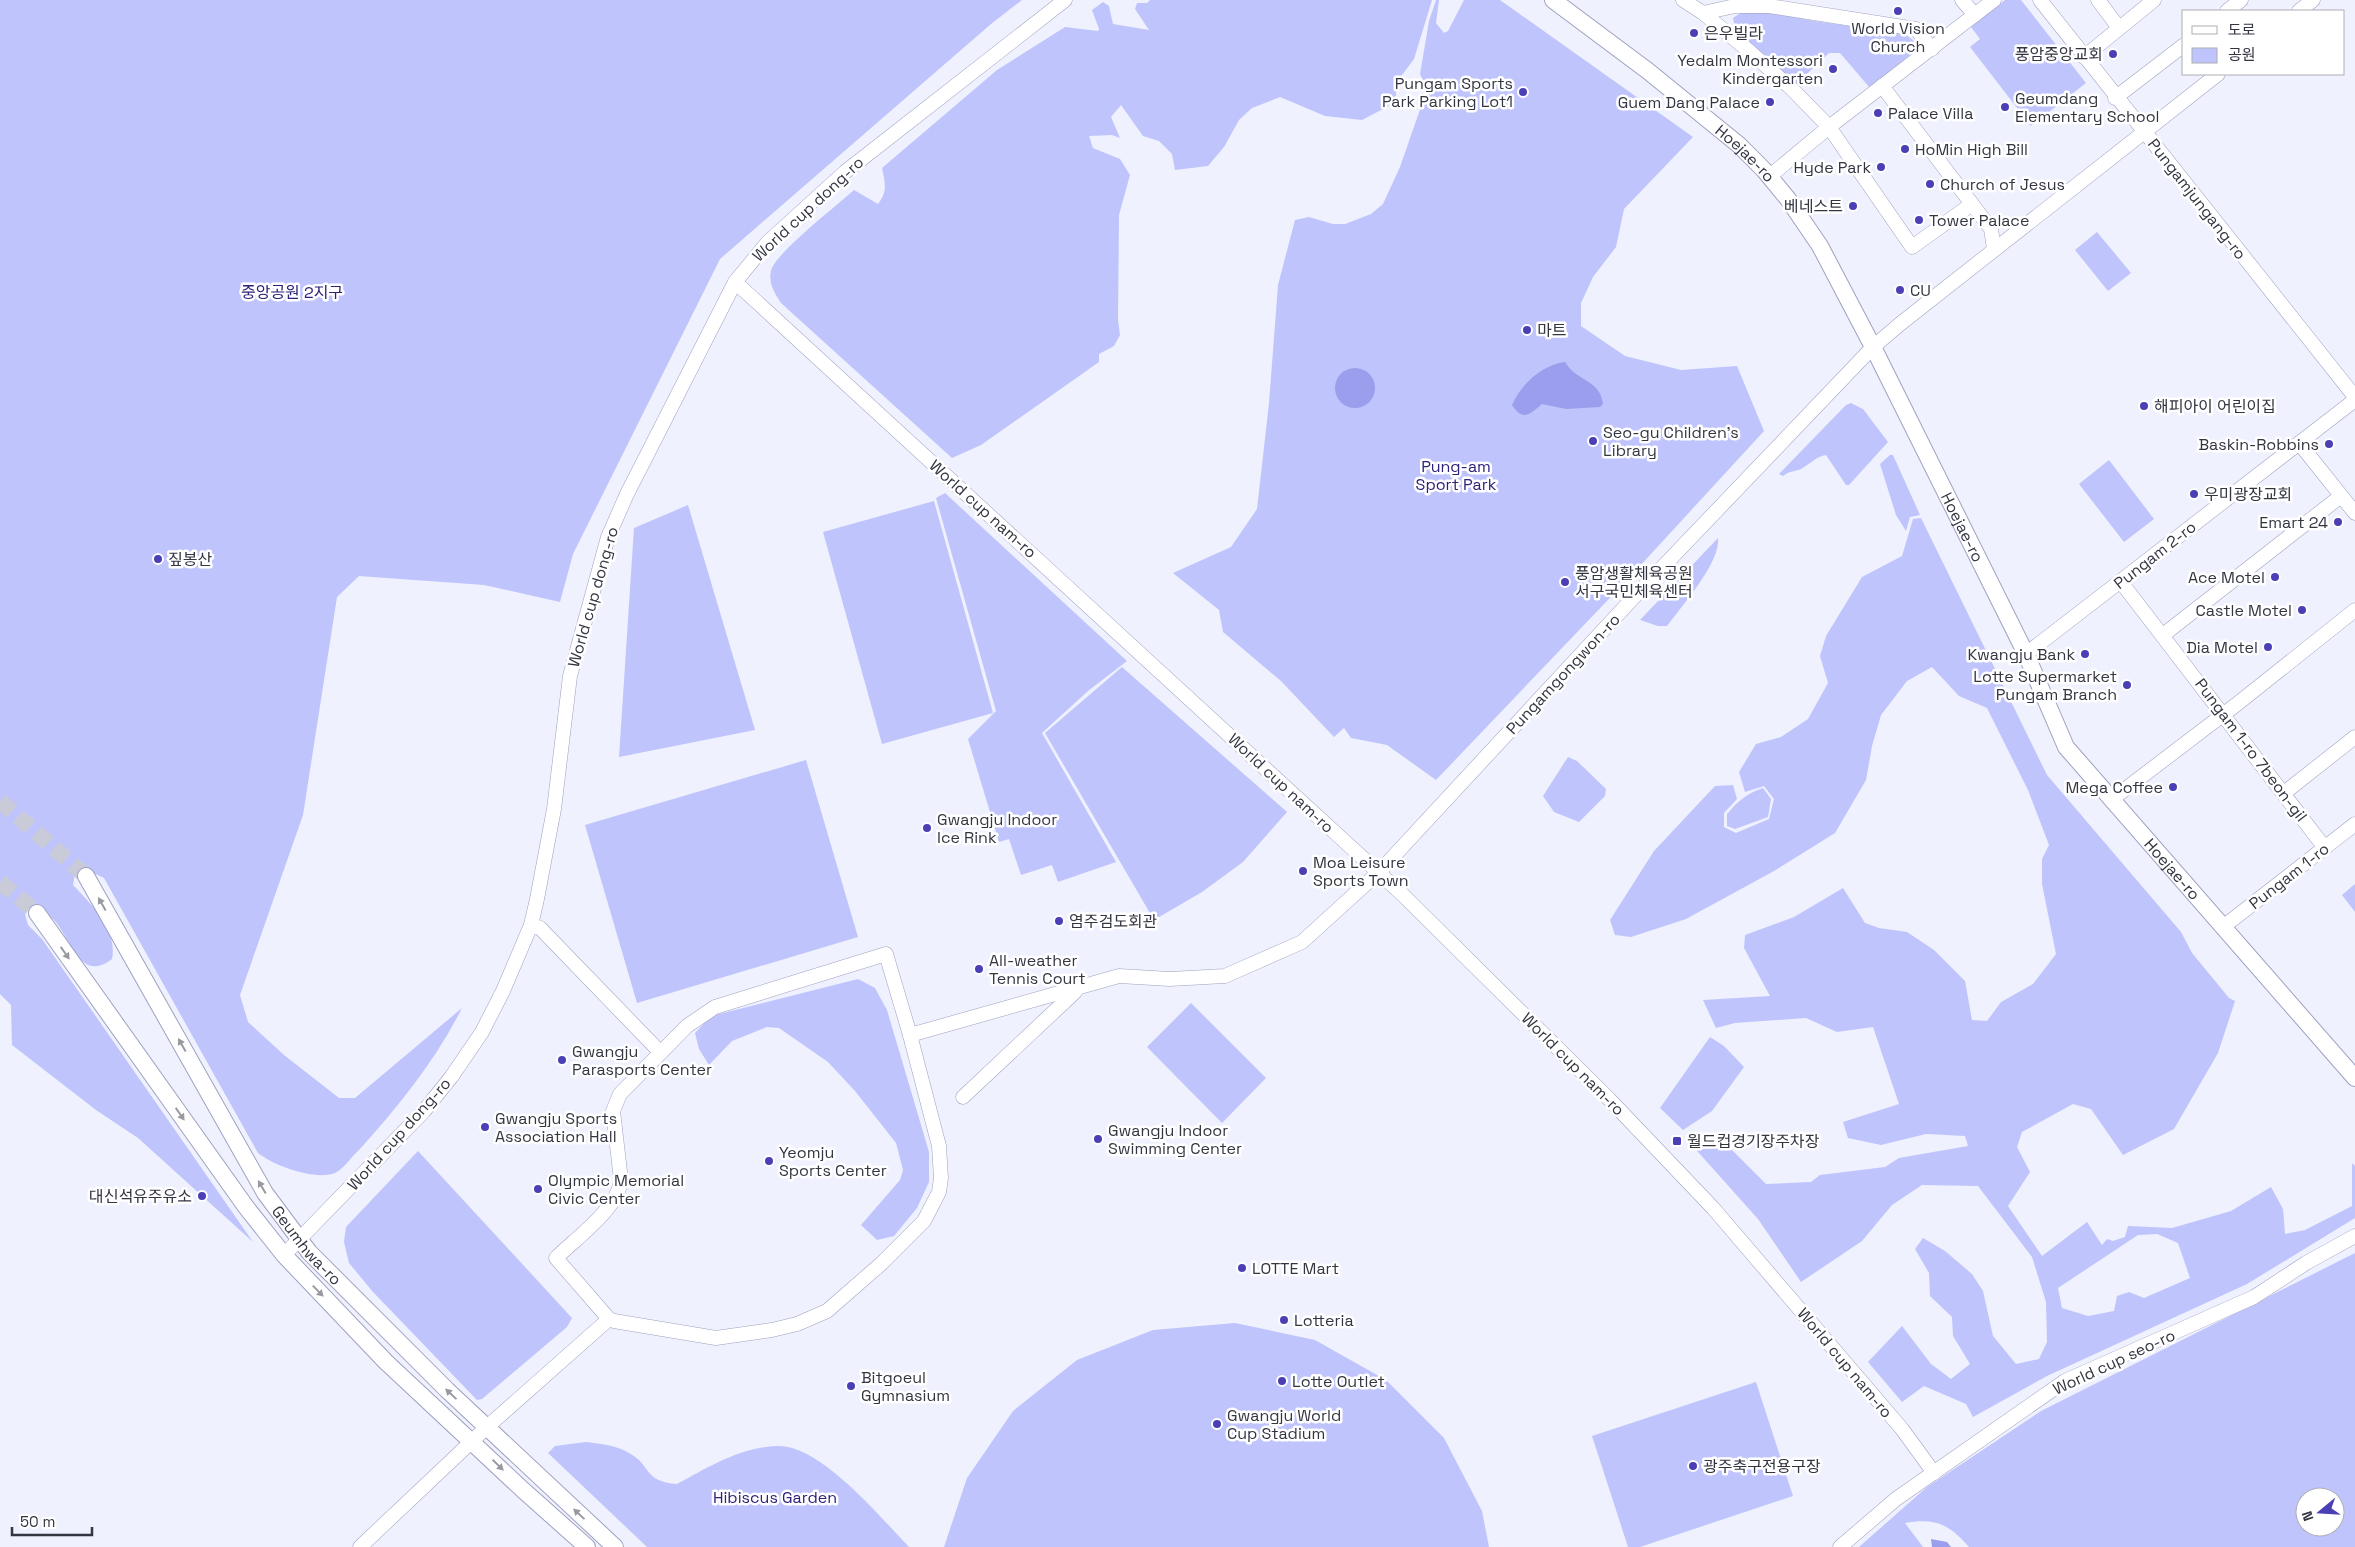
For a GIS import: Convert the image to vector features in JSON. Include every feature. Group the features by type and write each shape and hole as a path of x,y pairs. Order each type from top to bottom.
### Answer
{"main road":[{"name":"Hoejae-ro","path":"1553,0 1671,90 1739,145 1770,176 1788,199 1820,246 1873,347 2026,654 2066,747 2355,1078"},
{"name":"Geumhwa-ro","path":"86,876 265,1193 300,1241 447,1390 614,1547"},
{"name":"Geumhwa-ro","path":"37,913 246,1207 284,1255 386,1362 587,1547"}],"street":[{"name":"World cup dong-ro","path":"284,1255 300,1241 424,1111 452,1076 482,1032 531,924 546,862 553,818 570,676 608,537 627,494 735,282 768,242 845,172 1065,0"},
{"path":"1683,0 1703,13 1781,78 1829,127 1912,247 1972,204"},
{"path":"1962,0 1975,15"},
{"path":"1770,176 1829,127 1994,0"},
{"name":"Pungamjungang-ro","path":"2040,0 2355,398"},
{"path":"2098,0 2119,28"},
{"path":"2084,57 2154,0"},
{"path":"2228,10 2241,0"},
{"path":"2299,10 2313,0"},
{"path":"1703,13 1735,6 1769,6 1881,23 1916,29 1932,49"},
{"path":"2116,98 2182,47"},
{"name":"Pungamgongwon-ro","path":"1077,990 1098,981 1119,976 1202,979 1225,976 1302,942 1379,872 1634,597 1873,347 1994,249 2217,75"},
{"path":"1882,86 1990,229 1994,249"},
{"name":"World cup nam-ro","path":"735,282 1379,872 1609,1099 1713,1208 1902,1430 1934,1473"},
{"name":"Pungam 2-ro","path":"2026,654 2121,582 2355,398"},
{"path":"2299,443 2355,513"},
{"path":"2163,635 2341,496"},
{"name":"Pungam 1-ro 7beon-gil","path":"2121,582 2325,848"},
{"path":"2111,800 2223,715 2355,610"},
{"path":"2284,793 2355,738"},
{"name":"Pungam 1-ro","path":"2223,927 2355,824"},
{"path":"531,924 540,928 660,1052"},
{"path":"886,954 910,1035 939,1146 941,1178 939,1192 924,1221 882,1263 827,1311 797,1324 772,1330 716,1338 609,1319 556,1258 608,1209 620,1191 621,1180 613,1111 620,1094 687,1026 715,1007 886,954"},
{"path":"910,1035 1077,990"},
{"path":"963,1097 1077,990"},
{"name":"World cup seo-ro","path":"1840,1547 1896,1499 2065,1381 2254,1298 2306,1264 2355,1236"},
{"path":"360,1547 487,1427 609,1319"}],"green space":[{"name":"중앙공원 2지구","path":"0,0 1022,0 991,24 720,259 573,554 560,602 484,585 359,576 337,597 303,815 240,995 248,1022 284,1055 339,1098 355,1098 462,1008 440,1046 415,1082 388,1117 343,1167 329,1175 308,1174 274,1163 258,1153 104,878 85,869 75,873 73,885 102,918 111,938 113,948 112,959 102,965 93,966 86,964 79,958 56,923 41,909 29,909 25,914 28,925 42,939 253,1242 138,1138 96,1110 12,1045 11,1005 0,994"},
{"path":"1150,0 1432,0 1414,59 1396,83 1396,99 1387,107 1362,120 1325,116 1280,97 1252,108 1239,120 1224,147 1208,166 1175,170 1172,154 1159,141 1143,136 1121,105 1111,117 1120,138 1112,135 1089,136 1093,148 1120,159 1130,175 1119,215 1118,320 1120,335 1114,346 1099,354 1099,362 981,445 952,458 781,303 771,284 771,271 783,253 854,190 878,204 883,195 885,182 882,168 997,70 1065,27 1098,31 1099,29 1092,10 1103,2 1109,6 1113,24 1149,30 1135,9 1137,3 1147,3"},
{"name":"Pung-am Sport Park","path":"1436,0 1439,0 1436,23 1444,33 1448,31 1464,0 1500,0 1693,137 1624,209 1616,247 1593,277 1581,303 1581,326 1625,356 1681,370 1737,366 1764,431 1627,580 1436,780 1387,745 1351,738 1344,728 1334,737 1281,681 1223,632 1219,610 1173,573 1231,547 1257,509 1269,403 1278,285 1295,220 1309,217 1333,224 1345,224 1371,214 1383,204 1400,167 1424,98 1423,80 1420,74 1429,21"},
{"path":"2005,0 2021,0 2086,83 2031,126 1970,47 1980,39 1971,27"},
{"path":"1742,12 1769,12 1814,21 1905,34 1913,40 1917,49 1870,88 1840,53 1829,53 1794,86 1736,33 1733,18"},
{"path":"2097,232 2131,273 2108,291 2075,250"},
{"path":"1851,403 1863,409 1888,442 1849,485 1846,485 1826,455 1801,469 1783,476 1779,474 1846,405"},
{"path":"1890,455 1893,455 1920,515 1910,517 1906,531 1896,515 1880,464"},
{"path":"2109,460 2154,519 2124,542 2079,484"},
{"path":"945,493 1127,661 1088,691 1042,733 1116,862 1058,882 1052,865 1021,875 1009,839 999,842 968,739 996,711 936,498"},
{"path":"934,501 993,713 882,744 823,532"},
{"path":"688,505 755,730 619,757 634,528"},
{"path":"1921,518 2047,775 2181,932 2192,953 2229,998 2235,1001 2218,1053 2174,1129 2123,1155 2091,1109 2073,1104 2022,1132 2017,1147 2030,1172 2008,1206 2042,1256 2087,1222 2102,1245 2107,1239 2113,1241 2125,1237 2128,1226 2172,1228 2231,1211 2271,1187 2283,1209 2285,1234 2305,1230 2352,1206 2352,1163 2355,1166 2355,1218 2247,1284 2047,1376 1973,1417 1966,1404 1924,1386 1902,1402 1868,1362 1902,1326 1931,1364 1951,1379 1970,1364 1953,1336 1952,1317 1930,1296 1929,1273 1915,1249 1923,1238 1945,1251 1972,1274 1983,1291 1993,1336 2016,1364 2039,1359 2047,1342 2046,1302 2032,1257 1978,1186 1922,1185 1892,1205 1862,1241 1801,1282 1758,1219 1690,1143 1716,1134 1766,1184 1811,1182 1820,1175 1885,1167 1899,1158 1968,1146 1965,1136 1926,1134 1881,1145 1848,1138 1843,1122 1899,1104 1873,1027 1837,1032 1806,1018 1735,1023 1716,1028 1703,1000 1770,996 1744,948 1745,935 1794,917 1843,888 1865,923 1879,928 1907,932 1934,950 1965,981 1972,1020 1987,1021 2001,1002 2033,984 2056,954 2042,884 2042,859 2049,845 2028,790 1987,708 1959,696 1932,667 1907,681 1881,715 1872,746 1866,780 1835,833 1774,871 1686,919 1631,937 1615,935 1610,920 1654,851 1715,786 1733,785 1737,799 1724,813 1724,827 1736,833 1769,819 1774,799 1764,786 1745,792 1739,772 1756,744 1781,737 1808,719 1828,683 1820,656 1826,636 1862,577 1902,556 1913,519","holes":["2157,1234 2178,1243 2190,1278 2144,1298 2129,1292 2117,1296 2114,1311 2088,1316 2062,1308 2058,1288 2138,1235"]},
{"path":"1718,538 1717,548 1707,571 1667,626 1658,626 1640,620"},
{"path":"1122,667 1287,812 1243,862 1202,892 1154,920 1045,733"},
{"path":"1568,757 1577,761 1606,789 1605,796 1579,822 1554,812 1543,796"},
{"path":"806,760 858,937 637,1003 585,825"},
{"path":"1763,788 1771,799 1768,817 1735,829 1727,826 1727,814 1735,805 1747,795"},
{"path":"2355,884 2355,912 2342,895"},
{"path":"858,979 875,988 887,1010 929,1152 929,1182 917,1208 894,1236 877,1240 861,1225 900,1180 903,1170 896,1143 855,1091 828,1062 779,1028 767,1027 732,1041 709,1065 699,1049 695,1033 711,1016"},
{"path":"1191,1003 1266,1078 1222,1123 1147,1047"},
{"path":"1710,1037 1724,1046 1744,1067 1712,1111 1683,1130 1660,1108"},
{"path":"418,1151 572,1318 567,1327 482,1399 477,1400 373,1292 349,1263 344,1242 346,1227"},
{"path":"2355,1253 2355,1547 1969,1547 1948,1528 1934,1522 1925,1521 1905,1523 1923,1547 1859,1547 1927,1487 2041,1411"},
{"name":"Gwangju World Cup Stadium","path":"1235,1323 1315,1340 1386,1380 1444,1438 1482,1511 1489,1547 944,1547 967,1478 1013,1411 1077,1360 1153,1330"},
{"name":"광주축구전용구장","path":"1756,1382 1793,1496 1640,1547 1628,1547 1592,1436"},
{"name":"Hibiscus Garden","path":"586,1442 608,1445 624,1450 636,1457 648,1472 658,1480 677,1484 725,1459 751,1450 777,1446 794,1449 812,1457 849,1485 909,1547 647,1547 548,1453 555,1446"}],"shaded area":[{"path":"1565,362 1570,369 1597,390 1603,404 1600,407 1566,409 1542,404 1527,415 1523,415 1516,410 1512,405 1516,397 1533,377 1548,367"},
{"path":"1355,368 1369,374 1375,388 1369,402 1355,408 1341,402 1335,388 1341,374"},
{"path":"1931,1539 1947,1542 1951,1547 1932,1547"}],"tunnel":[{"path":"0,801 86,876"},
{"path":"0,882 37,913"}],"place":[{"name":"World Vision Church","path":"1898,11"},
{"name":"은우빌라","path":"1694,33"},
{"name":"풍암중앙교회","path":"2113,54"},
{"name":"Yedalm Montessori Kindergarten","path":"1833,69"},
{"name":"Pungam Sports Park Parking Lot1","path":"1523,92"},
{"name":"Guem Dang Palace","path":"1770,102"},
{"name":"Geumdang Elementary School","path":"2005,107"},
{"name":"Palace Villa","path":"1878,113"},
{"name":"HoMin High Bill","path":"1905,149"},
{"name":"Hyde Park","path":"1881,167"},
{"name":"Church of Jesus","path":"1930,184"},
{"name":"베네스트","path":"1853,206"},
{"name":"Tower Palace","path":"1919,220"},
{"name":"CU","path":"1900,290"},
{"name":"마트","path":"1527,330"},
{"name":"해피아이 어린이집","path":"2144,406"},
{"name":"Seo-gu Children's Library","path":"1593,441"},
{"name":"Baskin-Robbins","path":"2329,444"},
{"name":"우미광장교회","path":"2194,494"},
{"name":"Emart 24","path":"2338,522"},
{"name":"짚봉산","path":"158,559"},
{"name":"Ace Motel","path":"2275,577"},
{"name":"풍암생활체육공원 서구국민체육센터","path":"1565,582"},
{"name":"Castle Motel","path":"2302,610"},
{"name":"Dia Motel","path":"2268,647"},
{"name":"Kwangju Bank","path":"2085,654"},
{"name":"Lotte Supermarket Pungam Branch","path":"2127,685"},
{"name":"Mega Coffee","path":"2173,787"},
{"name":"Gwangju Indoor Ice Rink","path":"927,828"},
{"name":"Moa Leisure Sports Town","path":"1303,871"},
{"name":"염주검도회관","path":"1059,921"},
{"name":"All-weather Tennis Court","path":"979,969"},
{"name":"Gwangju Parasports Center","path":"562,1060"},
{"name":"Gwangju Sports Association Hall","path":"485,1127"},
{"name":"Gwangju Indoor Swimming Center","path":"1098,1139"},
{"name":"월드컵경기장주차장","path":"1677,1141"},
{"name":"Yeomju Sports Center","path":"769,1161"},
{"name":"Olympic Memorial Civic Center","path":"538,1189"},
{"name":"대신석유주유소","path":"202,1196"},
{"name":"LOTTE Mart","path":"1242,1268"},
{"name":"Lotteria","path":"1284,1320"},
{"name":"Lotte Outlet","path":"1282,1381"},
{"name":"Bitgoeul Gymnasium","path":"851,1386"},
{"name":"Gwangju World Cup Stadium","path":"1217,1424"},
{"name":"광주축구전용구장","path":"1693,1466"}]}
